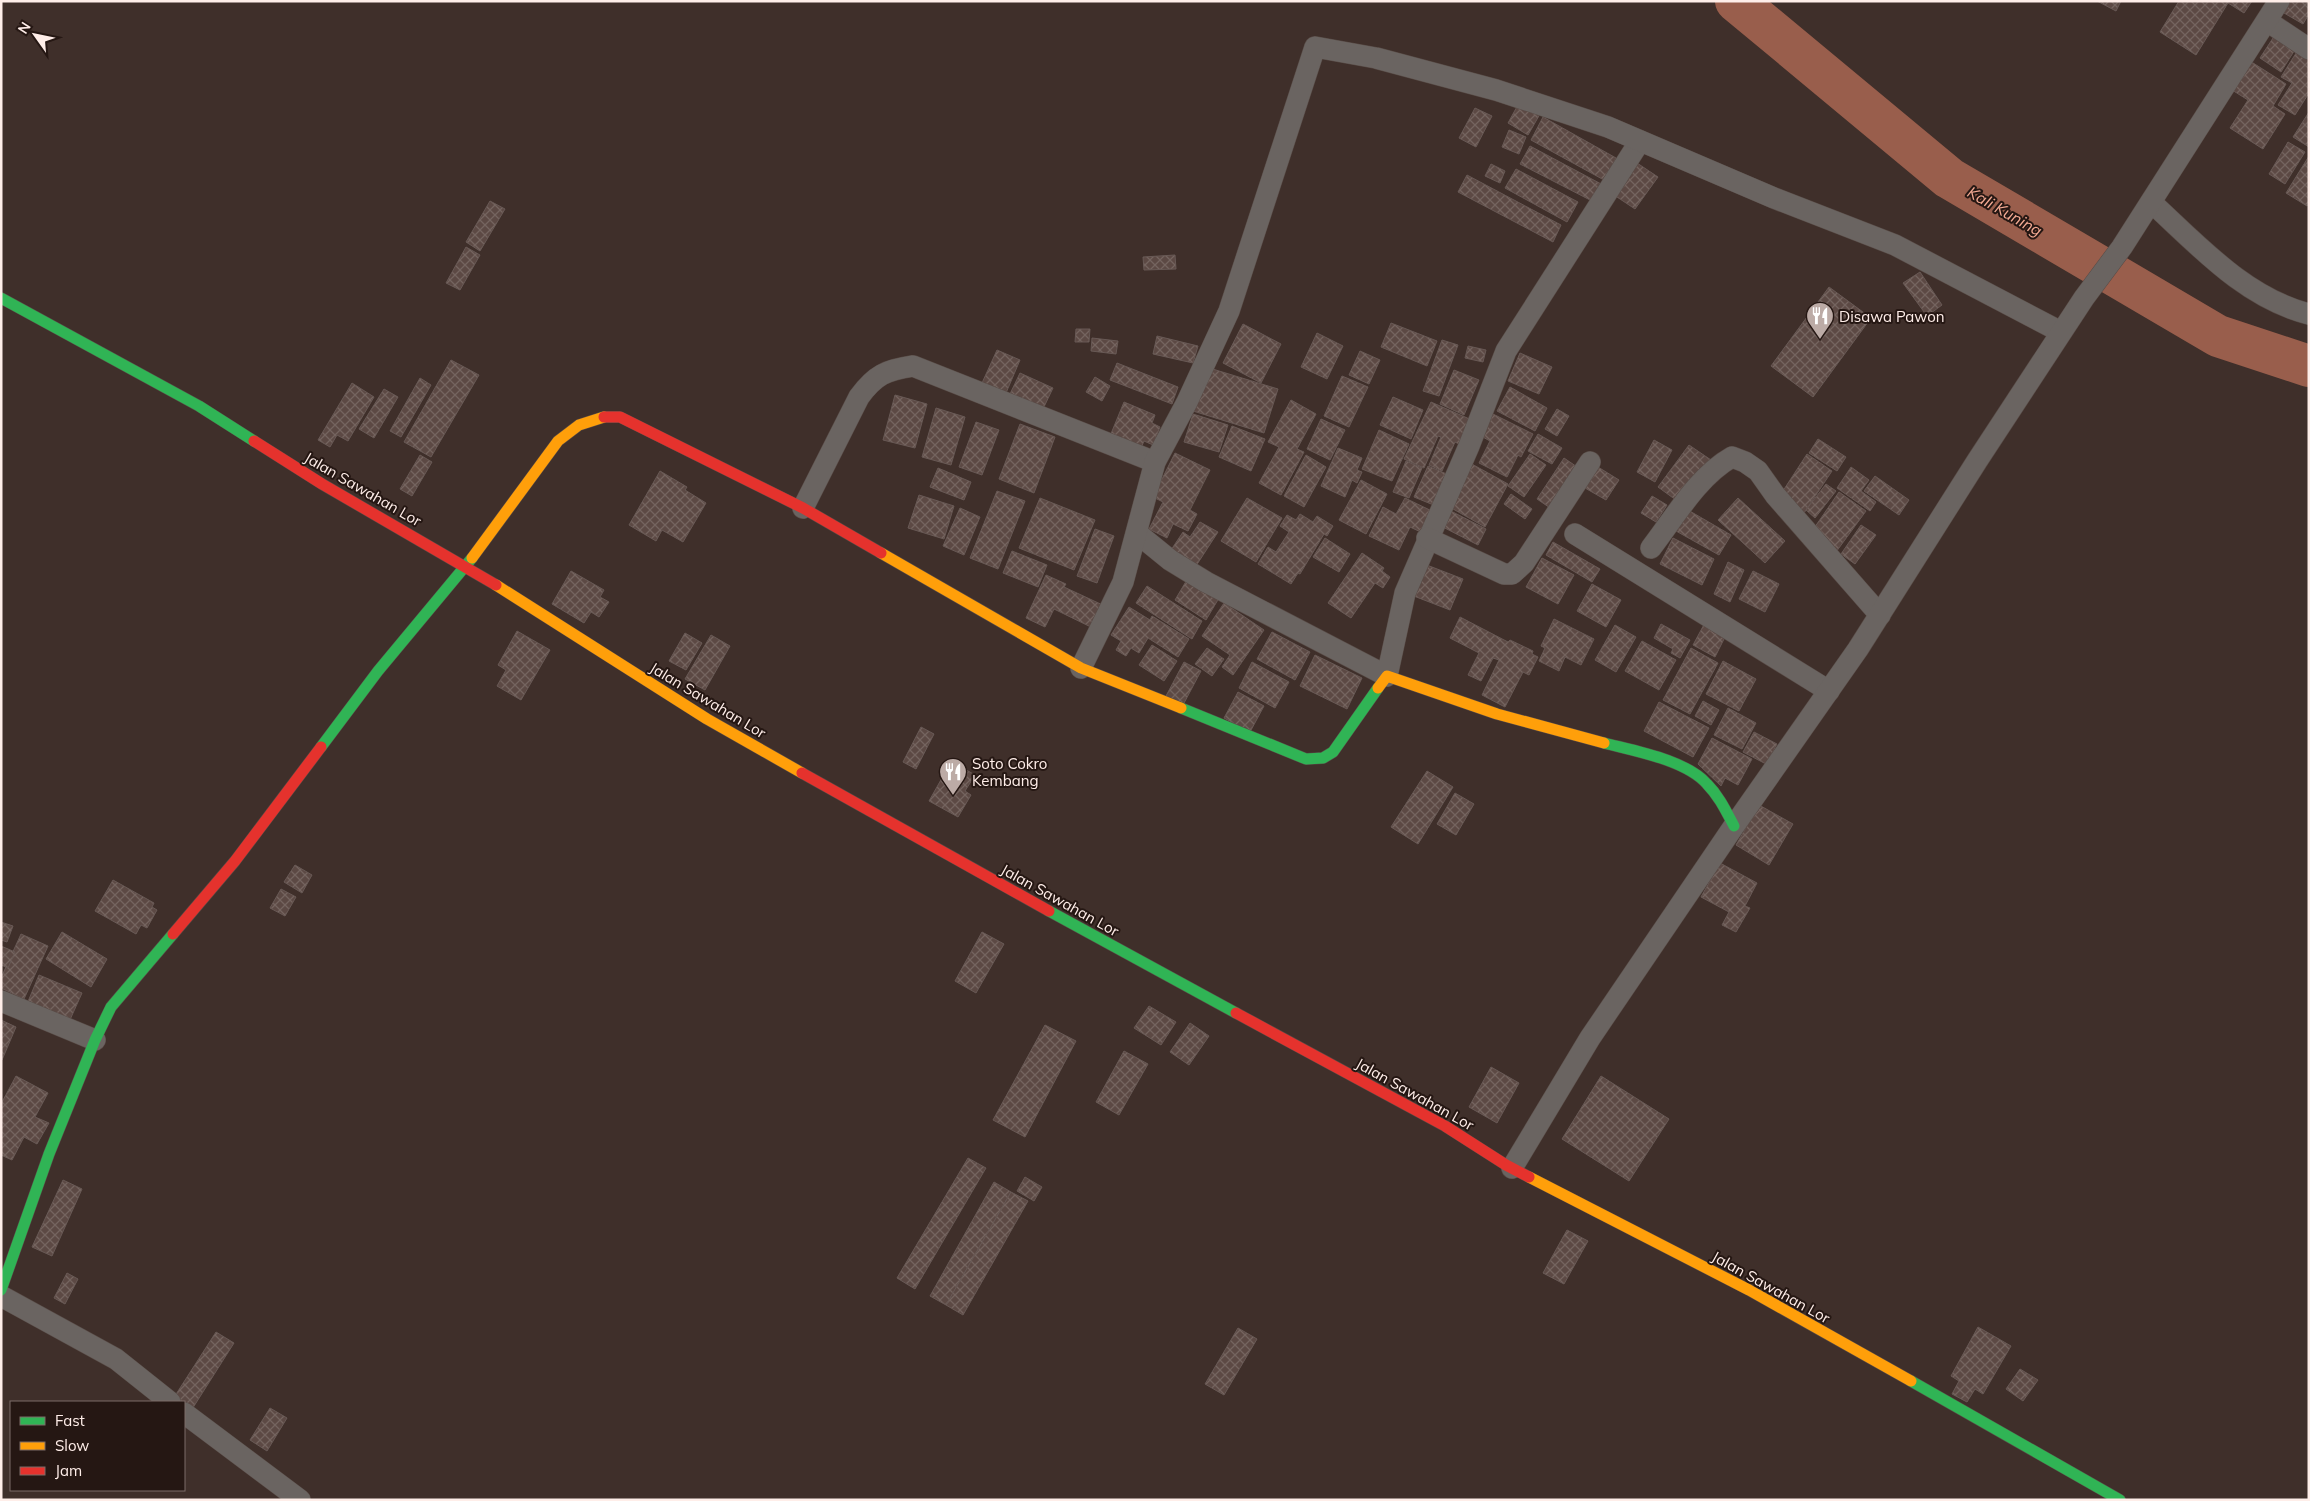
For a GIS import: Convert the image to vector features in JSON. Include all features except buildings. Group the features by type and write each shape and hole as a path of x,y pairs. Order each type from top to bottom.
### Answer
{"main road":[{"name":"Jalan Sawahan Lor","path":"1,298 199,406 322,484 466,566 707,719 1010,890 1445,1126 1512,1168 1749,1290 2120,1500"},
{"path":"1,1290 49,1154 95,1040 111,1007 235,861 378,671 466,566 558,441 571,428 592,419 606,416 620,417 803,508 1081,668 1306,759 1324,758 1333,752 1387,676 1497,714 1639,752 1690,769 1706,782 1718,797 1734,826"}],"street":[{"path":"1512,1168 1590,1038 1880,615 2061,332 2122,247 2279,1"},
{"path":"2267,21 2309,49"},
{"path":"1081,668 1123,582 1138,534 1155,462 1187,402 1229,311 1315,46 1376,58 1496,90 1608,127 1774,198 1895,245 2061,332"},
{"path":"1138,534 1170,560 1206,582 1387,676 1405,593 1427,538 1469,446 1506,351 1640,141"},
{"path":"2151,202 2231,274 2265,298 2309,314"},
{"path":"803,508 859,396 871,381 890,370 913,366 1155,462"},
{"path":"1651,548 1705,477 1718,465 1732,457 1745,462 1758,471 1775,495 1880,615"},
{"path":"1427,538 1504,574 1512,574 1524,563 1590,462"},
{"path":"1575,534 1829,691"},
{"path":"1,1001 95,1040"},
{"path":"1,1296 116,1359 169,1401"},
{"path":"185,1414 300,1500"}],"waterway":[{"name":"Kali Kuning","path":"1736,1 1949,178 2218,336 2309,366"}],"traffic: fast":[{"path":"1,298 199,406 254,441"},
{"path":"321,747 378,671 472,558"},
{"path":"1181,708 1306,759 1323,758 1333,752 1378,688"},
{"path":"1604,743 1659,757 1698,776 1715,794 1734,826"},
{"path":"1049,911 1236,1013"},
{"path":"1,1290 49,1154 95,1040 111,1007 173,934"},
{"path":"1911,1381 2120,1500"}],"traffic: slow":[{"path":"472,558 558,441 579,425 604,417"},
{"path":"881,553 1081,668 1181,708"},
{"path":"496,585 707,719 802,773"},
{"path":"1378,688 1387,676 1497,714 1604,743"},
{"path":"1529,1177 1749,1290 1911,1381"}],"traffic: jam":[{"path":"604,417 620,417 803,508 881,553"},
{"path":"254,441 322,484 496,585"},
{"path":"173,934 235,861 321,747"},
{"path":"802,773 1049,911"},
{"path":"1236,1013 1445,1126 1506,1165 1529,1177"}],"place":[{"name":"Disawa Pawon","path":"1820,340"},
{"name":"Soto Cokro Kembang","path":"953,796"}]}
